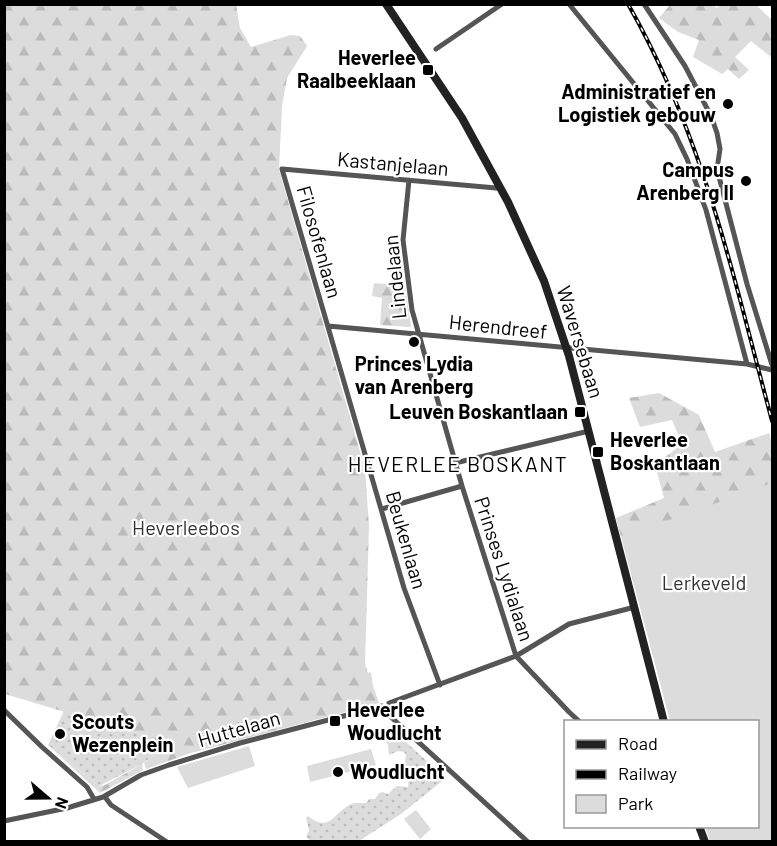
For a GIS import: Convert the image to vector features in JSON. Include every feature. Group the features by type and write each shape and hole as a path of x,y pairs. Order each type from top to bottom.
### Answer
{"street":[{"name":"Waversebaan","path":"386,4 452,101 500,187 525,236 544,281 567,348 663,720"},
{"path":"436,49 502,4"},
{"path":"569,4 675,134 682,147 706,210 747,364"},
{"path":"644,4 685,66 714,125 720,149 717,169 747,285 772,365"},
{"name":"Kastanjelaan","path":"282,169 500,187"},
{"name":"Filosofenlaan","path":"282,169 328,327"},
{"name":"Lindelaan","path":"409,180 404,240 412,310 418,334"},
{"name":"Herendreef","path":"328,327 747,364 772,370"},
{"name":"Beukenlaan","path":"328,327 408,598 440,685"},
{"name":"Prinses Lydialaan","path":"418,334 455,463 516,656 578,720"},
{"path":"455,463 589,431"},
{"path":"382,509 462,486"},
{"path":"389,703 516,656 569,624 635,608"},
{"name":"Huttelaan","path":"4,821 105,796 141,775 240,743 382,706 391,717 528,842"},
{"path":"4,710 87,787 94,799"},
{"path":"105,796 111,805 167,842"}],"green space":[{"name":"Heverleebos","path":"4,5 236,5 240,28 251,47 291,35 300,36 307,46 287,78 282,106 279,170 365,469 369,526 365,664 368,673 371,672 379,703 191,753 146,769 144,763 157,753 141,735 5,694"},
{"path":"670,5 714,5 716,8 722,5 756,5 772,20 772,58 751,41 735,57 749,70 739,79 728,69 722,74 693,57 699,40 678,32 659,18"},
{"path":"374,283 405,286 411,327 380,325 382,298 372,296"},
{"name":"Lerkeveld","path":"659,393 699,415 715,452 769,433 772,444 772,719 666,704 616,518 664,498 655,465 682,444 672,420 640,427 629,398"},
{"name":"Lerkeveld","path":"772,483 772,841 710,841 705,828 759,828 759,720 670,720 622,537"},
{"path":"64,711 141,735 157,753 142,764 99,786 48,745"},
{"path":"388,726 446,778 401,814 359,841 311,841 306,837 309,830 306,818 308,816 315,821 327,822 351,804 366,803 369,799 375,799 379,793 388,794 397,786 408,787 406,755 398,751 389,755 388,745 382,736"},
{"path":"48,745 99,786 105,785 142,764 143,770 100,793"},
{"path":"249,746 255,766 188,788 177,767"},
{"path":"371,749 376,765 310,782 307,766"},
{"path":"416,810 431,829 420,839 404,819"}],"railway":[{"path":"628,4 654,54 697,156 729,260 772,421"}],"place":[{"name":"Heverlee Raalbeeklaan","path":"428,70"},
{"name":"Administratief en Logistiek gebouw","path":"728,104"},
{"name":"Campus Arenberg II","path":"746,181"},
{"name":"Princes Lydia van Arenberg","path":"414,342"},
{"name":"Leuven Boskantlaan","path":"580,412"},
{"name":"Heverlee Boskantlaan","path":"598,452"},
{"name":"Heverlee Woudlucht","path":"335,721"},
{"name":"Scouts Wezenplein","path":"60,734"},
{"name":"Woudlucht","path":"338,772"}],"district":[{"name":"HEVERLEE BOSKANT","path":"458,465"}]}
